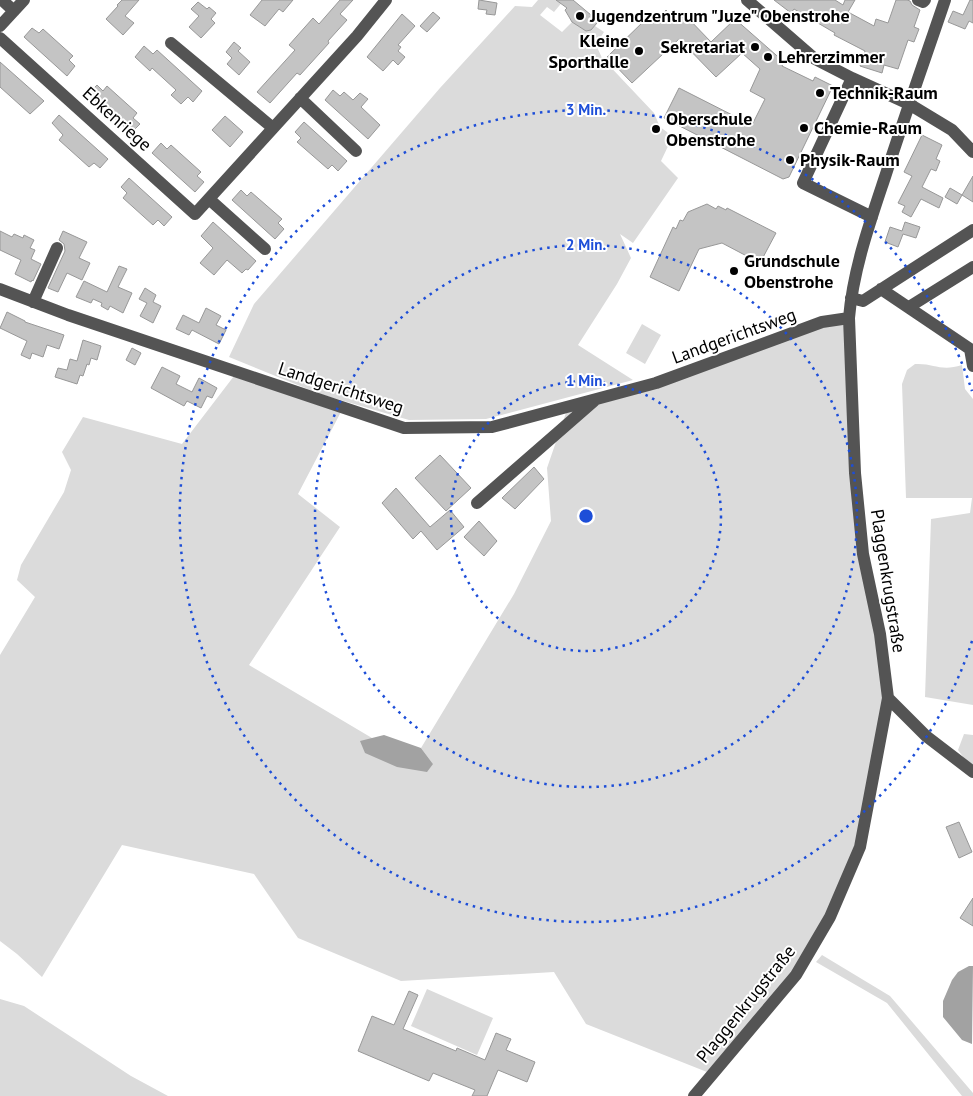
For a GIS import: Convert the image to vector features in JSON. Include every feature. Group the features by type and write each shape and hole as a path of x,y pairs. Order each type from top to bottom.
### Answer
{"street":[{"path":"2,0 14,11"},
{"path":"0,26 24,0"},
{"name":"Ebkenriege","path":"0,38 195,214 357,36 386,0"},
{"path":"747,0 815,59 909,104 952,130 973,152"},
{"path":"918,0 923,2 925,0"},
{"name":"Plaggenkrugstraße","path":"694,1096 796,974 830,917 860,847 888,698 880,634 863,554 855,473 849,318 851,298 872,217 940,1"},
{"path":"171,44 273,128"},
{"path":"852,78 803,183 872,217"},
{"path":"300,98 356,151"},
{"path":"209,199 265,249"},
{"path":"851,298 863,301 973,230"},
{"path":"33,302 57,248"},
{"path":"909,307 973,267"},
{"name":"Landgerichtsweg","path":"0,289 68,315 404,428 492,427 656,383 822,322 849,318"},
{"path":"882,289 970,349 973,366"},
{"path":"477,503 596,399"},
{"path":"888,698 926,736 973,772"}],"shaded area":[{"path":"538,0 564,0 554,12 547,7 540,15 562,32 572,22 586,31 591,30 595,26 604,32 597,47 602,58 654,113 660,127 667,132 671,140 661,161 678,178 633,243 620,234 631,258 617,284 578,345 633,380 486,419 409,420 320,394 229,357 254,304 440,88 515,6 532,7"},
{"path":"849,318 855,473 888,698 860,847 813,947 712,1074 586,1024 554,972 401,981 298,938 254,874 122,845 42,977 0,941 0,655 35,597 17,580 21,565 64,492 71,470 62,452 83,417 182,444 234,376 343,408 298,494 340,527 249,665 372,738 433,764 421,748 514,594 551,521 547,468 568,407"},
{"path":"642,324 661,335 645,364 626,353"},
{"path":"915,364 948,368 962,365 965,389 973,399 973,705 925,697 931,519 970,513 972,498 906,498 902,384 907,370"},
{"path":"964,734 973,735 973,766 967,762 958,750"},
{"path":"384,735 421,748 433,764 427,772 397,767 365,753 360,741"},
{"path":"822,955 890,996 973,1093 973,1096 962,1096 887,1003 816,962"},
{"path":"973,966 972,1044 962,1040 943,1017 943,1001 952,980 958,972"},
{"path":"427,989 493,1018 477,1055 411,1026"},
{"path":"0,999 24,1006 131,1076 168,1096 0,1096"}],"building":[{"path":"122,0 139,0 125,16 134,23 123,35 106,19"},
{"path":"262,0 293,0 283,12 279,9 265,26 250,15"},
{"path":"340,0 353,0 340,14 347,20 300,75 297,73 270,103 257,92 295,50 289,45 313,18 319,24"},
{"path":"479,0 497,3 495,15 486,14 487,10 478,9"},
{"name":"Jugendzentrum \"Juze\" Obenstrohe","path":"556,0 573,0 591,15 590,17 597,23 591,30 586,31 572,22 565,10 567,8"},
{"path":"774,0 835,0 843,5 845,0 855,0 848,12 874,26 876,19 888,23 896,0 907,0 920,10 914,27 919,29 914,42 908,40 898,69 884,65 882,73 860,66 865,51 834,35 835,33 794,9 791,13"},
{"path":"970,0 973,0 973,23 969,21 965,29 948,22 953,11 963,15"},
{"path":"198,2 216,13 211,19 215,23 201,38 189,27 199,16 191,9"},
{"path":"666,10 678,22 685,15 711,42 735,19 784,62 782,66 813,81 815,77 833,86 789,177 783,179 664,118 679,88 752,125 765,99 750,91 760,69 742,53 716,77 679,39 632,83 607,57 647,18 654,23"},
{"path":"433,12 440,18 427,32 420,26"},
{"path":"402,14 415,26 398,45 401,47 398,51 405,57 398,65 393,60 383,71 367,57"},
{"path":"32,28 39,33 43,29 73,56 69,60 75,66 67,76 24,37"},
{"path":"234,42 241,48 238,51 250,62 239,75 227,64 232,58 226,52"},
{"path":"144,46 153,54 157,50 202,91 193,102 188,97 181,104 171,95 176,90 152,68 150,71 135,57"},
{"path":"0,62 44,101 30,114 0,87"},
{"path":"97,85 103,91 107,86 137,113 133,118 140,124 131,133 88,94"},
{"path":"333,90 340,96 344,92 353,100 360,93 368,99 361,107 380,125 368,139 325,100"},
{"path":"59,115 108,159 100,168 94,163 89,167 59,140 63,135 52,123"},
{"path":"225,116 243,132 230,147 212,130"},
{"path":"304,122 347,161 338,171 332,165 328,169 297,142 301,138 295,132"},
{"path":"922,135 942,145 936,159 940,161 936,171 931,169 922,187 943,198 939,208 921,199 911,217 902,212 905,206 898,203 912,176 904,172"},
{"path":"161,143 167,149 171,145 201,172 197,176 204,182 195,192 152,153"},
{"path":"973,176 973,202 962,195"},
{"path":"129,178 172,217 164,226 158,220 153,225 123,198 127,193 121,187"},
{"path":"950,188 962,195 957,204 945,197"},
{"path":"241,190 247,196 251,192 282,219 278,223 284,229 275,239 232,200"},
{"path":"707,204 716,209 718,206 726,210 727,208 776,233 760,263 722,243 699,249 679,291 650,277 673,227 676,229 680,220 683,221 688,212"},
{"path":"213,222 256,261 248,270 246,269 242,273 227,260 214,275 200,263 213,248 201,236"},
{"path":"905,222 920,227 916,238 903,234 898,247 885,242 890,227 902,231"},
{"path":"0,231 12,237 14,234 23,238 24,235 34,240 30,248 35,250 31,259 41,264 33,281 31,282 15,274 21,260 0,250"},
{"path":"63,231 87,242 79,258 90,263 82,280 67,273 58,292 48,288 65,251 64,244 59,240"},
{"path":"119,266 127,269 118,287 132,293 123,313 110,306 108,310 101,306 102,303 93,299 91,303 76,297 84,281 107,292"},
{"path":"145,288 156,295 153,302 161,306 153,323 140,316 147,303 139,299"},
{"path":"206,308 221,316 216,325 226,330 219,344 192,330 189,335 176,329 183,315 199,323"},
{"path":"7,312 25,322 64,335 59,349 47,345 43,357 32,353 30,359 21,355 27,341 0,328"},
{"path":"83,340 101,346 97,360 91,358 83,376 80,375 77,384 55,377 58,368 67,370 70,359 77,361"},
{"path":"132,348 141,353 135,365 126,360"},
{"path":"162,367 180,376 176,384 192,392 199,378 217,388 212,398 207,396 201,408 187,401 184,406 151,388"},
{"path":"440,455 471,488 446,511 415,478"},
{"path":"534,467 544,479 515,509 502,498"},
{"path":"396,488 430,527 450,510 464,527 437,550 421,531 413,539 382,503"},
{"path":"479,521 497,541 484,556 464,537"},
{"path":"959,822 972,852 959,858 946,827"},
{"path":"973,898 973,926 960,918"},
{"path":"409,991 418,995 403,1029 456,1051 457,1048 485,1060 496,1033 511,1039 506,1050 535,1062 527,1082 498,1070 487,1096 472,1096 475,1090 433,1073 429,1081 358,1051 372,1016 394,1025"}],"place":[{"name":"Jugendzentrum \"Juze\" Obenstrohe","path":"580,16"},
{"name":"Sekretariat","path":"755,47"},
{"name":"Kleine Sporthalle","path":"639,51"},
{"name":"Lehrerzimmer","path":"768,57"},
{"name":"Technik-Raum","path":"820,93"},
{"name":"Chemie-Raum","path":"804,128"},
{"name":"Oberschule Obenstrohe","path":"656,129"},
{"name":"Physik-Raum","path":"790,160"},
{"name":"Grundschule Obenstrohe","path":"734,271"}]}
